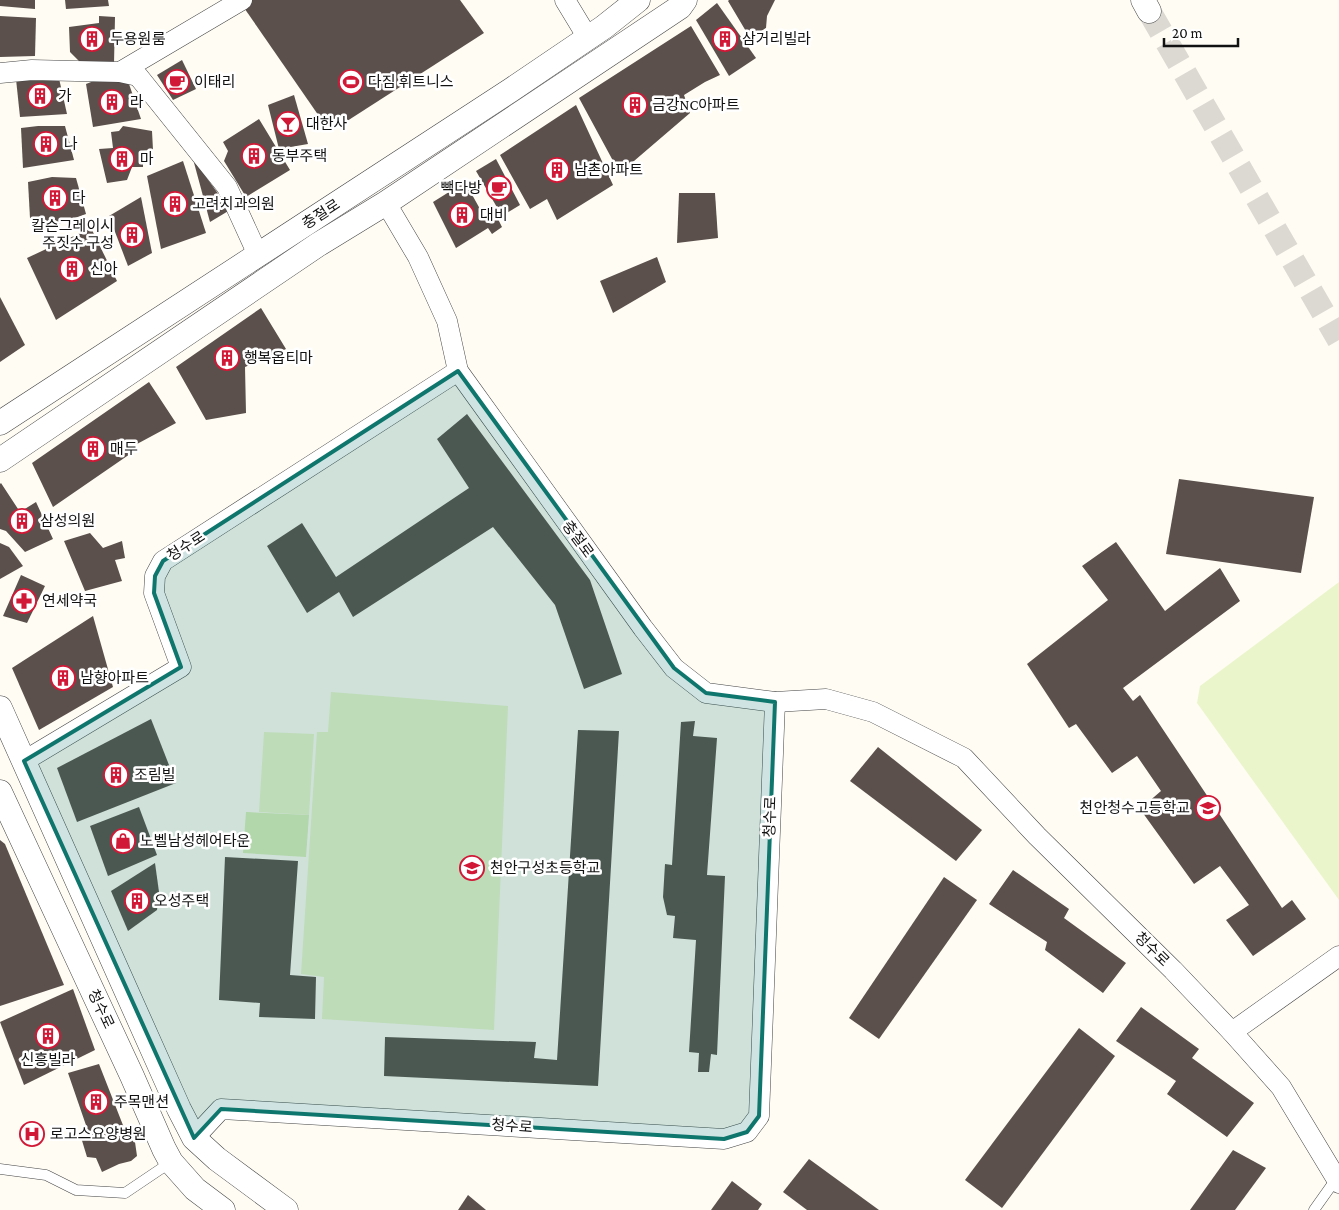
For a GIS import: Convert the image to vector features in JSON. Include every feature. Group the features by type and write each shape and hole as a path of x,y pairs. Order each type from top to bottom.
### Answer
{"street":[{"path":"120,72 242,0"},
{"path":"565,0 588,38"},
{"name":"충절로","path":"0,423 10,408 258,255 588,38 638,0"},
{"name":"충절로","path":"0,460 319,244 386,203 680,7 685,0"},
{"path":"0,73 32,70 120,72 138,76 227,187 258,255"},
{"name":"충절로","path":"386,203 418,257 446,321 458,371 643,628 674,668 706,693 775,702"},
{"name":"청수로","path":"24,761 181,667 154,593 155,576 163,561 458,371"},
{"name":"청수로","path":"194,1138 221,1109 724,1140 746,1132 759,1116 775,702 826,699 874,712 964,758 1037,836 1173,970 1281,1087 1338,1181"},
{"name":"청수로","path":"0,708 179,1109 194,1138 217,1159 286,1210"},
{"name":"청수로","path":"0,794 164,1148 172,1162 195,1189 223,1210"},
{"path":"1232,1032 1339,956"},
{"path":"172,1162 194,1138"}],"lane":[{"path":"0,1169 46,1176 76,1190 125,1193 172,1162"},
{"path":"1314,1210 1338,1181"}],"highlighted area":[{"path":"458,371 674,668 706,693 775,702 759,1116 747,1132 724,1139 221,1109 194,1138 24,761 181,667 154,593 155,576 163,561"}],"green space":[{"path":"1339,582 1339,900 1197,703 1200,686"},
{"path":"331,692 508,706 494,1030 322,1019 324,977 301,974 317,732 328,732"},
{"path":"264,732 314,734 309,815 259,812"},
{"path":"246,812 309,815 306,857 243,853"}],"building":[{"path":"0,0 35,0 35,9 0,6"},
{"path":"65,0 108,0 109,6 66,9"},
{"name":"다짐 휘트니스","path":"242,0 460,0 484,33 330,132 240,2"},
{"path":"729,0 775,0 767,16 766,28 750,38"},
{"name":"삼거리빌라","path":"717,3 756,58 729,76 696,20"},
{"path":"0,16 36,18 35,56 0,57"},
{"name":"두용원룸","path":"99,16 115,17 114,64 80,62 70,52 69,27 99,23"},
{"name":"금강NC아파트","path":"691,26 720,75 684,95 690,113 634,161 618,170 579,98"},
{"name":"이태리","path":"182,60 196,89 173,100 157,75"},
{"name":"가","path":"58,74 67,114 20,117 16,79"},
{"name":"라","path":"104,77 128,81 141,119 93,127 86,84"},
{"name":"대한사","path":"294,95 308,144 279,149 268,105"},
{"name":"남촌아파트","path":"576,105 613,185 557,220 547,199 530,209 500,155"},
{"name":"동부주택","path":"259,119 290,170 246,197 224,161 228,151 223,142"},
{"name":"나","path":"65,126 74,160 23,168 21,128"},
{"name":"마","path":"123,126 152,131 153,150 143,151 143,167 132,167 127,180 107,183 99,149 113,148 111,132 119,131"},
{"path":"193,159 230,210 210,222"},
{"name":"빽다방","path":"496,159 520,205 502,216 476,171"},
{"name":"고려치과의원","path":"183,161 206,233 161,249 147,176"},
{"name":"다","path":"52,177 76,178 86,214 58,224 30,218 28,182"},
{"name":"대비","path":"465,182 485,218 495,213 502,227 492,234 488,228 456,248 433,202"},
{"path":"679,193 715,193 718,238 677,243"},
{"name":"칼슨그레이시 주짓수 구성","path":"141,197 152,253 128,266 109,216"},
{"name":"신아","path":"91,228 117,281 56,320 27,258"},
{"path":"657,257 666,282 613,313 600,281"},
{"path":"0,297 25,345 0,362"},
{"name":"행복옵티마","path":"261,308 286,349 245,367 246,413 206,420 176,367"},
{"name":"매두","path":"149,382 176,423 137,444 130,454 53,507 32,463"},
{"path":"467,414 590,580 622,674 584,689 555,605 493,527 353,617 339,592 307,613 267,546 302,523 336,577 469,488 437,439"},
{"path":"1179,479 1314,497 1301,573 1166,554"},
{"name":"삼성의원","path":"1,483 20,512 36,502 53,539 25,552 6,531 0,529"},
{"path":"90,533 103,548 122,541 125,558 115,560 122,581 85,591 64,541"},
{"path":"1116,542 1165,611 1220,568 1240,601 1123,688 1133,701 1140,695 1282,908 1292,900 1306,919 1253,956 1226,920 1249,905 1220,866 1194,884 1140,809 1161,791 1137,756 1112,773 1076,724 1069,728 1027,664 1108,600 1082,566"},
{"path":"0,543 9,547 23,566 0,579"},
{"name":"연세약국","path":"21,575 45,586 27,623 3,616"},
{"name":"남향아파트","path":"93,616 113,687 39,730 12,668"},
{"name":"조림빌","path":"151,719 176,783 77,822 57,768"},
{"path":"695,721 693,736 717,738 707,875 725,876 717,1055 711,1054 709,1072 698,1072 699,1053 689,1052 696,940 673,938 675,916 667,915 663,897 665,864 672,865 681,722"},
{"path":"578,730 619,731 598,1086 384,1076 385,1037 536,1042 534,1058 557,1060"},
{"path":"878,747 982,830 956,861 850,781"},
{"name":"노벨남성헤어타운","path":"139,807 157,855 108,876 90,826"},
{"path":"0,840 5,844 64,985 0,1006"},
{"path":"225,857 298,861 290,975 316,977 315,1019 259,1017 260,1003 219,1000"},
{"name":"오성주택","path":"155,863 159,892 157,910 128,931 111,891"},
{"path":"1013,870 1069,909 1064,918 1126,963 1103,993 1045,950 1047,942 989,904"},
{"path":"944,877 977,900 879,1039 849,1018"},
{"name":"신흥빌라","path":"73,989 95,1050 24,1085 0,1022"},
{"path":"1141,1007 1199,1049 1192,1058 1254,1103 1227,1137 1167,1094 1176,1081 1116,1041"},
{"path":"1079,1028 1115,1056 1002,1208 965,1180"},
{"name":"주목맨션","path":"99,1064 128,1138 135,1142 137,1156 131,1161 102,1172 96,1158 87,1157 80,1134 88,1131 68,1073"},
{"path":"1233,1150 1266,1168 1235,1210 1190,1210"},
{"path":"809,1159 879,1210 807,1210 783,1192"},
{"path":"732,1181 762,1204 758,1210 711,1210"},
{"path":"468,1195 486,1210 458,1210"}],"tunnel":[{"path":"1149,11 1339,340"}],"place":[{"name":"두용원룸","path":"92,39"},
{"name":"삼거리빌라","path":"725,39"},
{"name":"이태리","path":"177,82"},
{"name":"다짐 휘트니스","path":"351,82"},
{"name":"가","path":"40,96"},
{"name":"라","path":"112,102"},
{"name":"금강NC아파트","path":"635,105"},
{"name":"대한사","path":"288,124"},
{"name":"나","path":"46,144"},
{"name":"동부주택","path":"254,156"},
{"name":"마","path":"122,159"},
{"name":"남촌아파트","path":"557,170"},
{"name":"빽다방","path":"499,188"},
{"name":"다","path":"55,198"},
{"name":"고려치과의원","path":"175,204"},
{"name":"대비","path":"462,215"},
{"name":"칼슨그레이시 주짓수 구성","path":"132,235"},
{"name":"신아","path":"72,269"},
{"name":"행복옵티마","path":"227,358"},
{"name":"매두","path":"93,449"},
{"name":"삼성의원","path":"22,521"},
{"name":"연세약국","path":"24,601"},
{"name":"남향아파트","path":"63,678"},
{"name":"조림빌","path":"116,775"},
{"name":"천안청수고등학교","path":"1208,808"},
{"name":"노벨남성헤어타운","path":"123,841"},
{"name":"천안구성초등학교","path":"472,868"},
{"name":"오성주택","path":"137,901"},
{"name":"신흥빌라","path":"48,1036"},
{"name":"주목맨션","path":"96,1102"},
{"name":"로고스요양병원","path":"32,1134"}]}
